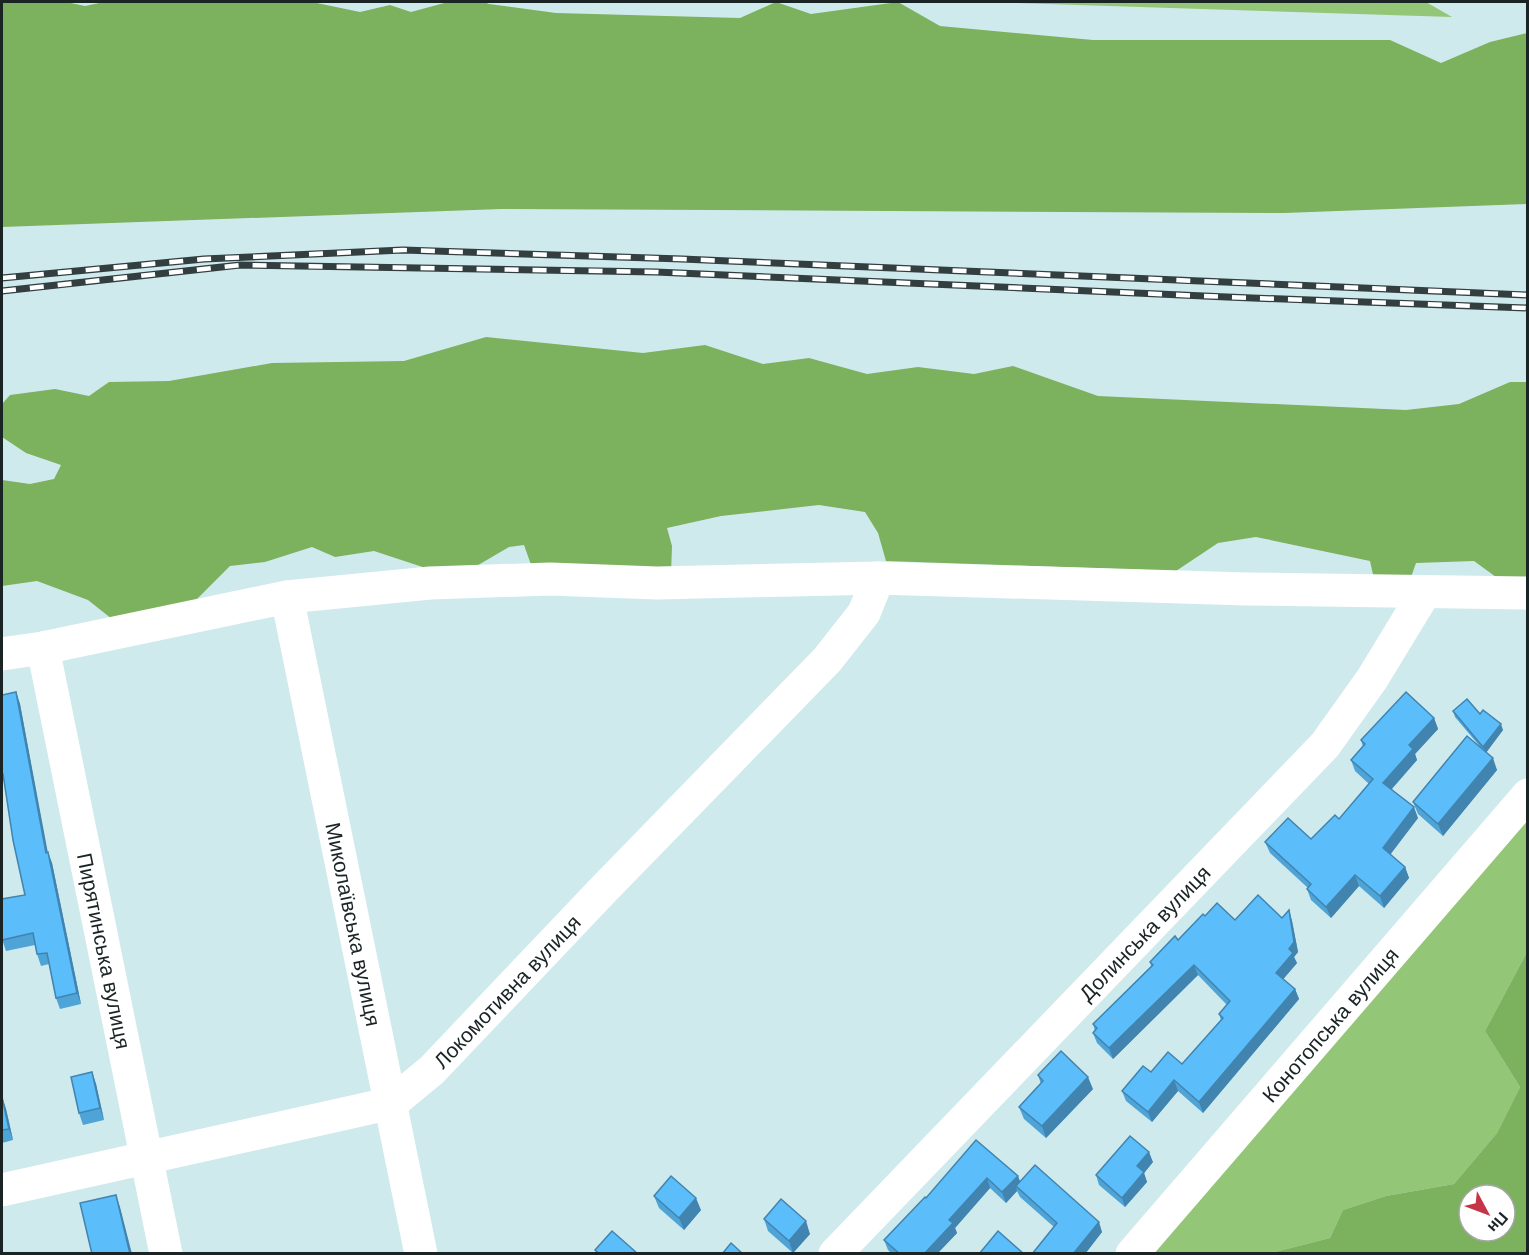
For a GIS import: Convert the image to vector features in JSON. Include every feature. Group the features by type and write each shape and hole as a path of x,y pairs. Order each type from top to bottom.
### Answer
{"street":[{"path":"2,654 43,648 287,597 430,583 550,579 657,584 878,578 1247,590 1527,593"},
{"name":"Локомотивна вулиця","path":"2,1190 392,1103 432,1070 827,660 864,613 878,578"},
{"name":"Долинська вулиця","path":"835,1254 1325,745 1372,679 1425,592"},
{"name":"Миколаївська вулиця","path":"287,597 421,1254"},
{"name":"Пирятинська вулиця","path":"43,648 166,1254"},
{"name":"Конотопська вулиця","path":"1132,1254 1527,795"}],"green space":[{"path":"66,2 85,6 104,2 312,2 360,12 390,5 411,12 448,2 484,2 556,13 740,18 776,2 811,14 898,2 940,26 1093,40 1390,40 1441,63 1490,42 1527,33 1527,204 1284,213 501,209 2,227 2,3"},
{"path":"984,2 1426,2 1452,17"},
{"path":"486,337 643,353 705,345 763,364 809,358 867,374 918,367 974,374 1013,366 1098,396 1406,410 1459,404 1510,382 1527,382 1527,585 1507,585 1474,561 1416,563 1410,580 1374,579 1370,561 1256,537 1218,543 1176,571 886,561 878,533 865,512 819,505 721,516 667,528 672,546 671,574 535,576 524,545 509,547 456,578 374,551 335,557 312,547 265,562 230,566 192,604 117,623 88,600 37,581 2,586 2,480 30,484 54,479 61,465 26,453 2,437 2,404 10,395 55,389 89,396 109,382 169,381 272,363 404,361"},
{"path":"1527,810 1527,952 1485,1031 1520,1087 1497,1133 1454,1184 1386,1196 1343,1210 1330,1238 1271,1253 1144,1254"},
{"path":"1527,952 1527,1253 1271,1253 1330,1238 1343,1210 1386,1196 1454,1184 1497,1133 1520,1087 1485,1031"}],"building":[{"path":"16,692 46,853 48,852 77,993 56,998 47,953 37,954 33,933 2,940 2,899 25,895 2,774 2,695"},
{"path":"1406,692 1434,718 1409,745 1413,749 1383,783 1414,807 1383,848 1405,867 1380,896 1355,875 1326,907 1307,889 1311,884 1265,842 1288,818 1311,839 1335,815 1339,819 1373,779 1351,760 1365,744 1361,740"},
{"path":"1467,699 1480,714 1483,710 1501,724 1483,747 1453,711"},
{"path":"1467,736 1493,758 1438,824 1413,802"},
{"path":"1258,895 1282,918 1289,910 1294,942 1289,949 1293,953 1276,973 1295,989 1199,1102 1174,1080 1148,1112 1122,1091 1143,1066 1151,1072 1168,1052 1182,1064 1223,1018 1219,1014 1230,1001 1194,965 1109,1048 1093,1033 1097,1028 1093,1024 1153,965 1150,962 1175,936 1178,940 1217,903 1235,920"},
{"path":"1061,1051 1088,1077 1042,1126 1019,1107 1043,1081 1038,1075"},
{"path":"92,1072 100,1108 79,1113 71,1077"},
{"path":"2,1097 9,1129 2,1130"},
{"path":"1130,1136 1149,1152 1137,1166 1144,1172 1122,1198 1096,1175"},
{"path":"976,1140 1018,1176 1002,1192 987,1178 949,1220 953,1223 926,1252 927,1254 900,1254 884,1240 926,1198"},
{"path":"1035,1165 1099,1222 1073,1254 1032,1254 1057,1223 1016,1186"},
{"path":"671,1176 696,1198 679,1218 654,1196"},
{"path":"116,1195 130,1254 92,1254 80,1203"},
{"path":"781,1199 806,1221 789,1241 764,1219"},
{"path":"612,1231 637,1254 599,1254 595,1250"},
{"path":"998,1231 1024,1254 979,1254"},
{"path":"731,1243 743,1254 722,1254"}],"railway":[{"path":"2,278 204,259 403,250 682,259 1528,295"},
{"path":"2,291 240,265 656,272 1528,308"}]}
